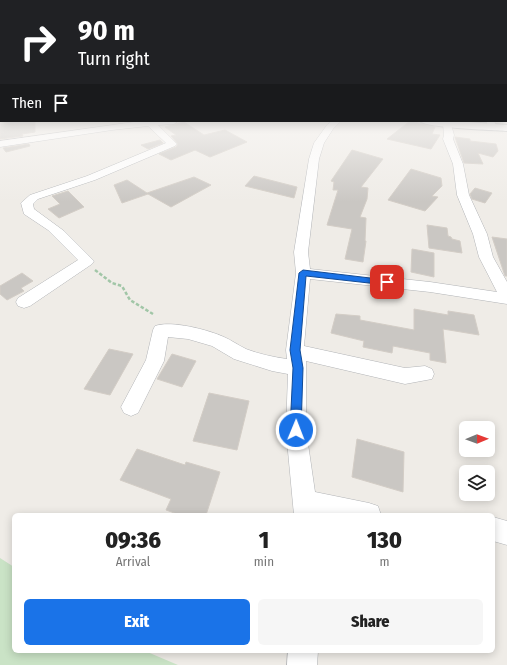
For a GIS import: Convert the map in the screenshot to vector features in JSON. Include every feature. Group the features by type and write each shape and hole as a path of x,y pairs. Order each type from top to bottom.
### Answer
{"street":[{"path":"0,144 18,140"},
{"path":"24,302 87,261 74,246 42,219 28,211 27,203 34,197 91,178 172,144 168,140"},
{"path":"321,140 314,159 301,252 303,273 295,350 298,368 296,430 305,509 348,513"},
{"path":"448,140 458,164 464,195 480,234 486,257 507,296"},
{"path":"303,273 374,282 412,284 507,299"},
{"path":"131,407 155,361 161,330 188,333 217,341 240,354 272,364 298,368"},
{"path":"295,350 308,355 404,376 425,374"},
{"path":"495,530 507,533"},
{"path":"302,665 303,653"}],"path":[{"path":"87,261 93,265 95,270 108,280 122,286 130,300 153,314"}],"green space":[{"path":"0,558 12,566 12,653 150,653 178,665 0,665"}],"building":[{"path":"160,140 163,143 148,149 141,145"},
{"path":"175,140 243,140 247,142 210,157 195,150 171,160 159,154 176,147 178,144"},
{"path":"392,140 437,140 431,149"},
{"path":"456,140 470,140 496,144 498,151 493,157 478,153 483,164 464,163"},
{"path":"29,144 30,146 6,152 3,148"},
{"path":"352,150 383,159 361,187 368,188 367,199 360,217 366,218 366,241 363,262 345,259 352,229 327,225 338,190 333,190 334,182 331,181"},
{"path":"411,169 441,178 442,186 432,196 438,197 425,211 388,200"},
{"path":"254,176 297,187 294,198 245,186"},
{"path":"194,177 211,185 171,207 148,194 122,203 114,185 127,180 147,193"},
{"path":"475,188 492,193 485,203 472,199 470,194"},
{"path":"68,191 84,207 59,218 48,209 60,204 52,196"},
{"path":"427,225 447,228 448,236 452,239 460,241 462,253 429,248"},
{"path":"492,237 507,239 507,276 505,276"},
{"path":"412,249 434,253 434,277 411,272"},
{"path":"22,273 33,281 21,288 24,291 7,300 0,294 0,286"},
{"path":"414,309 448,315 448,311 474,315 479,335 443,329 446,363 430,360 430,353 393,346 392,353 363,347 364,341 331,333 336,314 360,316 360,320 414,330"},
{"path":"109,349 133,354 110,395 84,389"},
{"path":"172,354 196,361 182,387 157,379"},
{"path":"209,393 249,401 237,450 193,441"},
{"path":"357,439 404,452 403,492 352,477"},
{"path":"137,449 185,465 186,462 220,472 207,513 174,513 166,510 171,499 120,480"}],"route":[{"path":"296,430 298,368 295,350 303,273 374,282 387,282"}]}
